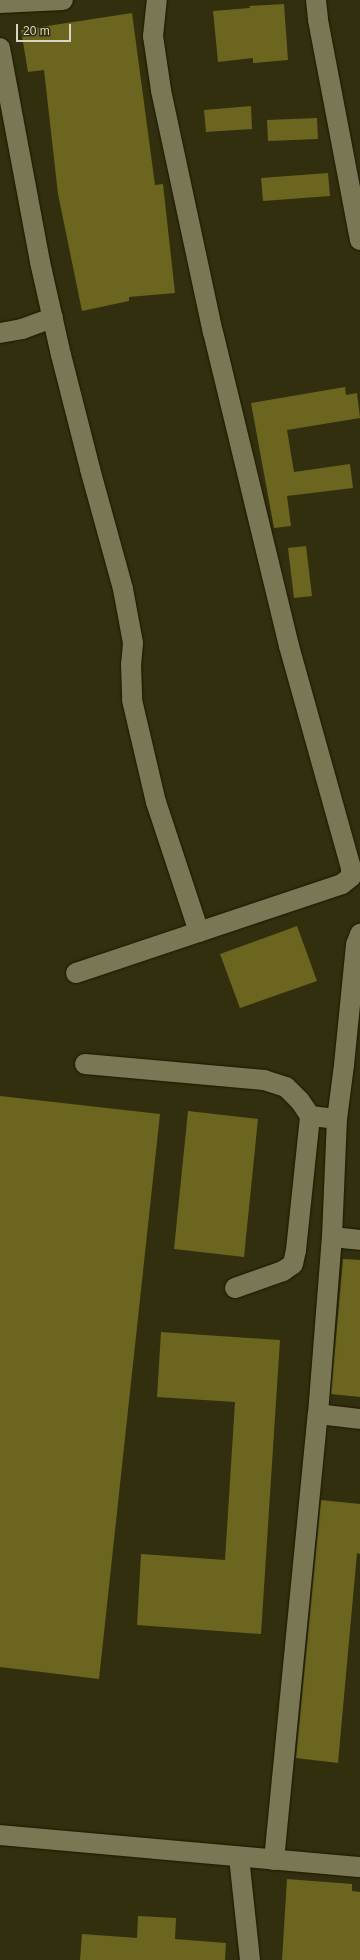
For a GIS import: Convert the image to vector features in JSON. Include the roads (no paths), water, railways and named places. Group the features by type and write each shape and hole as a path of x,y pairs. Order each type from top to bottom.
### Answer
{"street":[{"path":"0,4 63,0"},
{"path":"76,973 342,884 351,877 352,868 289,646 213,333 161,90 153,36 157,0"},
{"path":"316,0 318,20 360,240"},
{"path":"0,48 53,318 90,469 124,589 133,643 131,664 132,700 156,802 199,932"},
{"path":"0,332 22,329 53,318"},
{"path":"274,1860 318,1414 332,1237 337,1119 352,1065 359,941"},
{"path":"85,1064 264,1080 286,1087 300,1100 310,1116 296,1250 293,1264 283,1272 235,1288"},
{"path":"310,1116 337,1119"},
{"path":"332,1237 360,1240"},
{"path":"318,1414 360,1419"},
{"path":"0,1835 360,1867"},
{"path":"239,1857 250,1960"}]}
